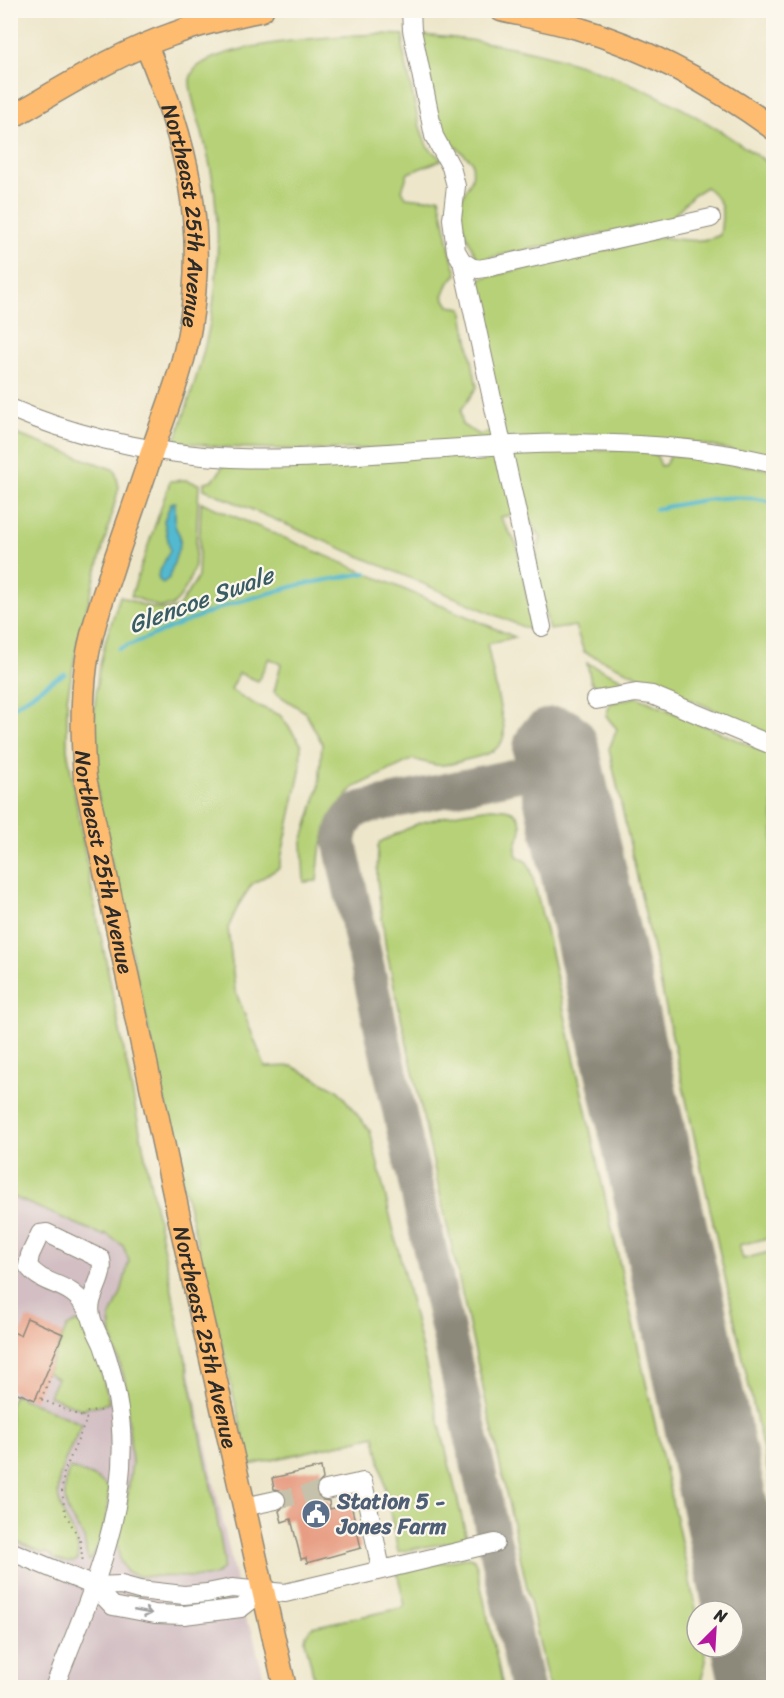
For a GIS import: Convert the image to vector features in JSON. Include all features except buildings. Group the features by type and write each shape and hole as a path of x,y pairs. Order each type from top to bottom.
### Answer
{"main road":[{"path":"10,118 111,61 146,45 208,23 262,10"},
{"path":"501,10 577,28 640,51 726,95 774,129"},
{"name":"Northeast 25th Avenue","path":"146,45 183,144 193,200 195,289 190,330 178,376 103,597 89,648 82,703 85,778 179,1216 285,1688"}],"street":[{"path":"411,10 412,30 434,136 451,167 456,186 452,219 456,251 462,261 542,627"},
{"path":"462,261 478,269 490,267 711,218"},
{"path":"10,408 62,429 203,456 236,458 333,456 502,445 642,444 744,456 774,464"},
{"path":"596,700 636,693 652,695 774,746"},
{"path":"54,1688 94,1586 115,1518 122,1442 119,1408 112,1373 83,1301 74,1293 33,1273 28,1266 30,1255 40,1234 47,1233 101,1259 103,1267 101,1278 91,1304 90,1315"},
{"path":"326,1490 363,1482 381,1569"},
{"path":"244,1507 276,1500"},
{"path":"10,1551 94,1586 113,1606 155,1614 184,1615 241,1608 264,1592 285,1593 495,1543"}],"path":[{"path":"41,1399 51,1376"},
{"path":"44,1380 49,1382"},
{"path":"36,1396 87,1419 64,1472 62,1491 65,1513 80,1540 83,1563"},
{"path":"82,1416 88,1412 119,1408"}],"shaded area":[{"path":"11,1162 158,1228 244,1618 252,1630 266,1687 11,1688"}],"green space":[{"path":"378,34 404,35 403,51 419,124 427,146 442,160 408,173 402,190 406,197 424,199 439,197 457,274 449,282 443,296 449,306 462,308 477,387 461,410 462,425 480,435 494,430 473,280 662,237 691,240 713,238 720,235 722,208 717,198 706,187 693,195 669,220 478,260 464,229 460,213 463,196 473,174 472,161 439,132 421,35 502,45 541,54 617,78 690,113 773,167 773,459 687,441 312,450 221,447 175,441 204,350 215,292 217,261 214,188 208,154 191,93 192,74 196,68 210,59 255,46"},
{"path":"10,432 115,470 119,487 78,641 67,699 67,749 89,876 224,1560 222,1570 215,1575 205,1577 139,1576 127,1572 120,1561 117,1542 126,1506 132,1463 125,1381 112,1338 110,1318 121,1293 129,1261 123,1246 105,1233 105,1236 11,1196"},
{"path":"644,449 657,456 661,466 665,465 671,454 773,470 773,736 584,652 575,626 549,630 535,565 541,537 523,513 500,517 517,545 533,628 530,630 204,489 204,482 215,478 225,463 509,451"},
{"path":"186,480 199,484 195,565 179,599 172,606 159,607 131,596 170,481"},
{"path":"201,502 515,637 487,644 504,727 502,742 498,747 486,754 447,765 436,765 413,759 353,788 330,818 320,851 317,881 304,882 302,842 319,787 322,743 305,712 274,692 281,664 269,658 258,681 239,673 231,690 256,705 280,715 301,744 300,772 279,868 252,884 239,904 228,928 235,990 265,1067 292,1066 338,1090 370,1131 467,1539 398,1552 375,1436 250,1465 176,1153 101,816 91,744 98,674 106,639 120,596 155,609 178,608 198,577"},
{"path":"587,663 639,687 602,690 591,682"},
{"path":"637,697 773,755 773,1237 739,1245 743,1259 773,1251 773,1495 609,749 617,729 606,716 610,703"},
{"path":"491,808 506,809 517,815 521,824 516,853 527,862 531,870 548,939 694,1599 685,1599 685,1659 706,1659 701,1681 706,1687 549,1687 386,949 377,879 380,842 419,823"},
{"path":"77,1322 84,1324 98,1357 109,1403 81,1409 49,1396 57,1378 47,1373 67,1327"},
{"path":"14,1395 82,1424 64,1463 58,1494 77,1544 77,1561 59,1561 52,1558 52,1555 11,1539 10,1403"},
{"path":"70,1468 97,1479 109,1490 101,1537 89,1561 84,1538 69,1514 66,1502 65,1485"},
{"path":"470,1557 476,1564 503,1687 316,1687 305,1640 312,1627 402,1608 405,1605 397,1572"}],"water":[{"path":"175,502 175,526 180,536 180,544 169,578 163,583 159,580 158,575 170,550 164,521 171,503"}],"waterway":[{"name":"Glencoe Swale","path":"655,509 728,498 774,502"},
{"name":"Glencoe Swale","path":"119,649 230,604 299,585 366,573"},
{"name":"Glencoe Swale","path":"10,709 65,674"}],"taxiway":[{"path":"527,1688 340,843 346,822 352,814 362,808 560,766"}],"runway":[{"path":"556,750 682,1308 764,1688"}],"tunnel":[{"path":"276,1500 326,1490"}],"place":[{"name":"Station 5 - Jones Farm","path":"316,1514"}]}
